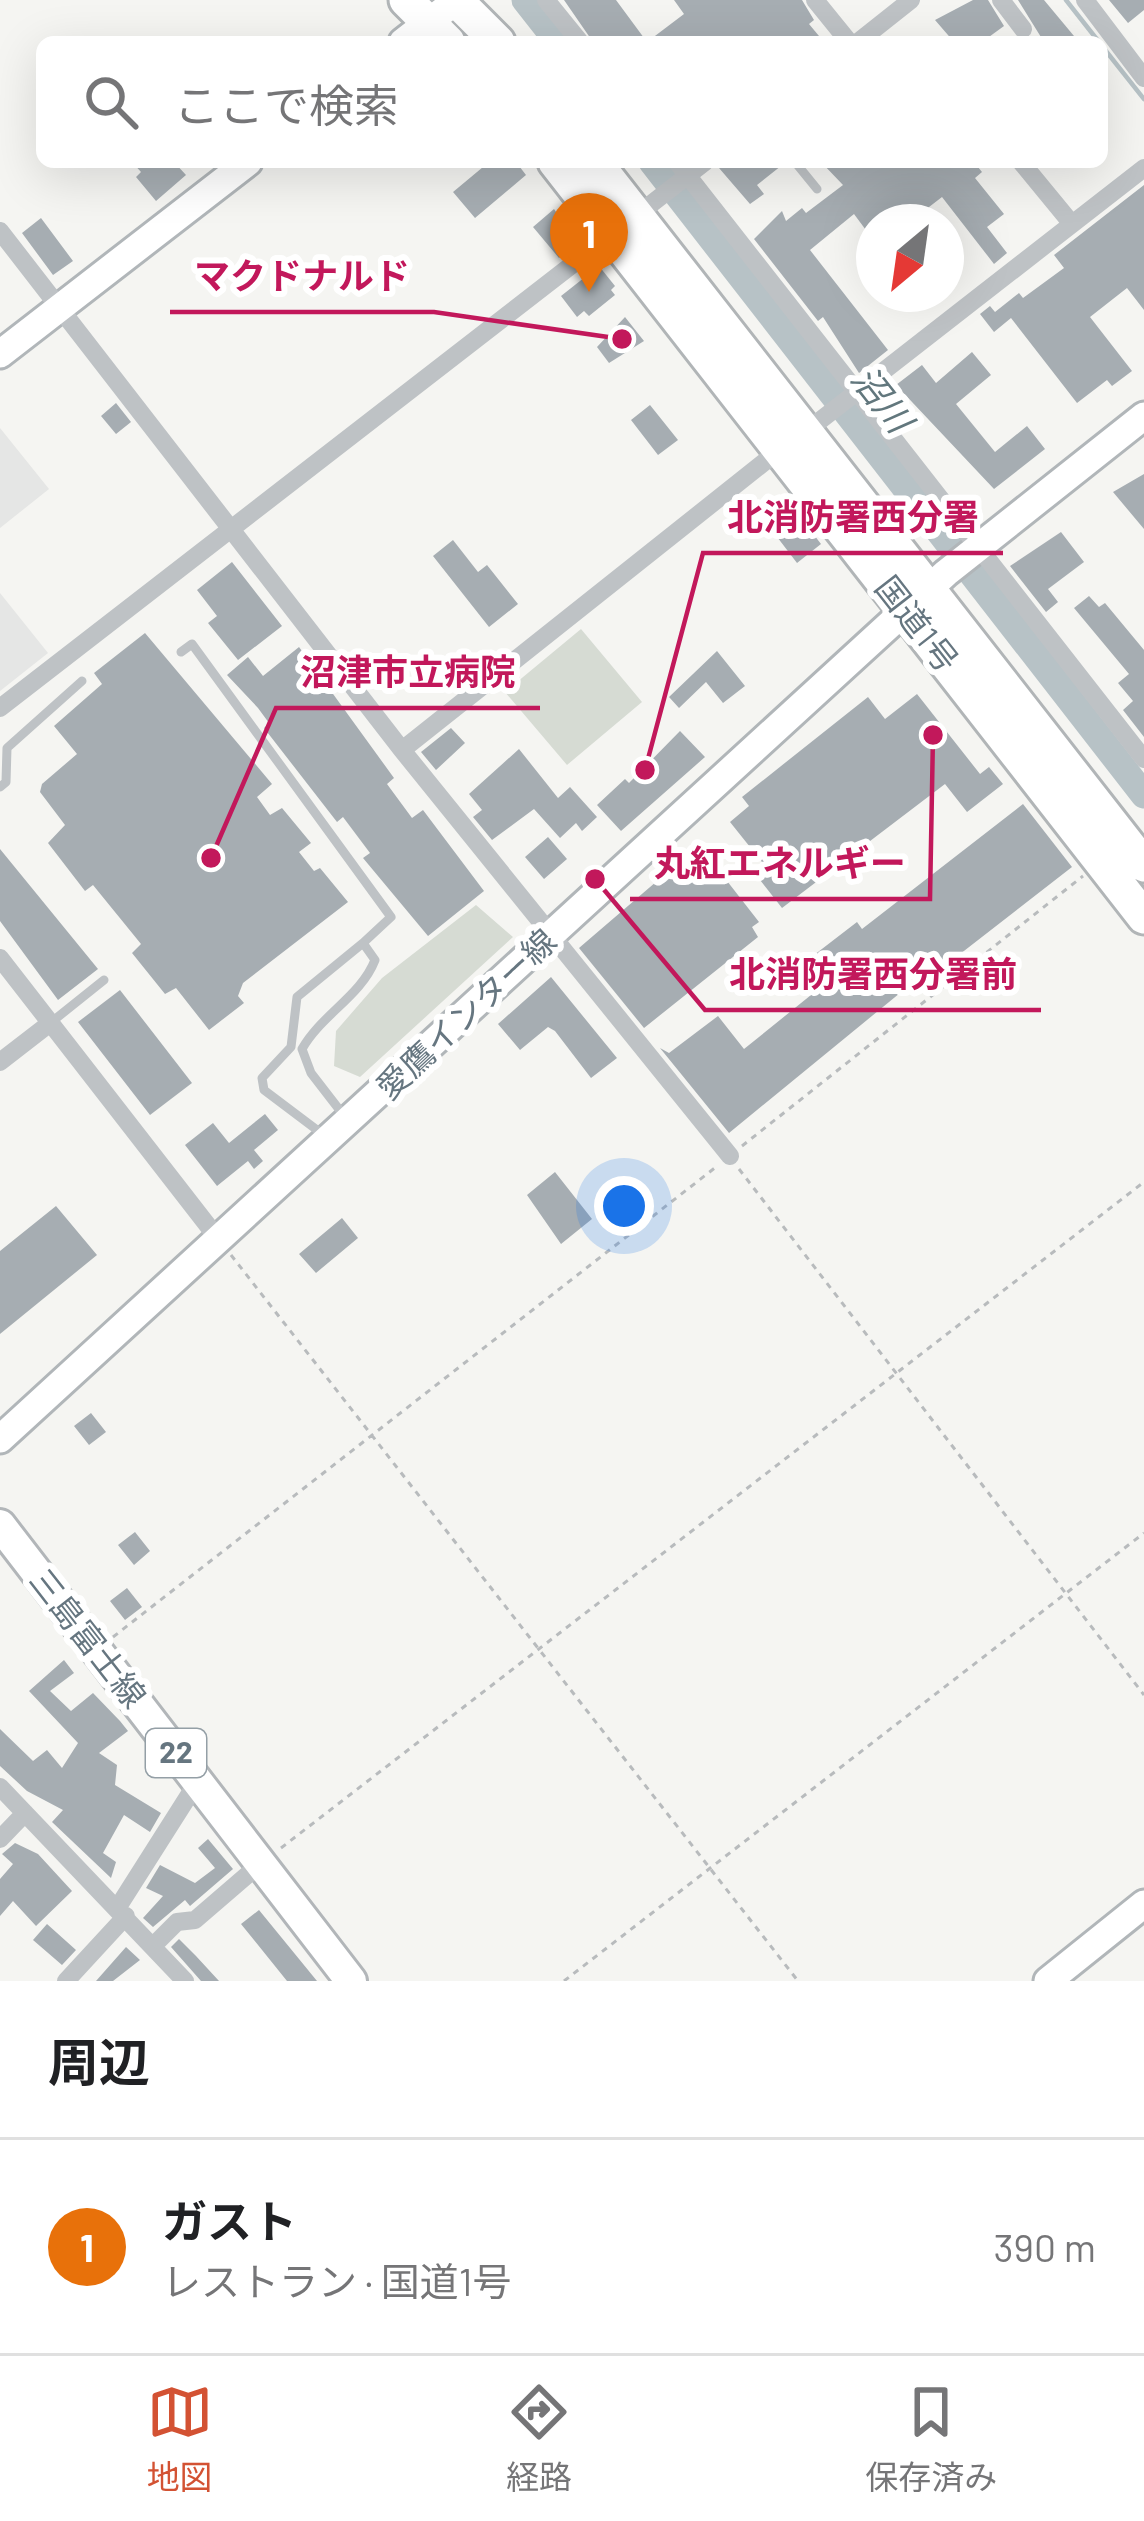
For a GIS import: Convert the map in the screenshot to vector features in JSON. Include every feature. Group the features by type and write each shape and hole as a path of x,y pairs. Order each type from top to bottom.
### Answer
{"highway":[{"path":"457,0 492,36"},
{"name":"国道1号","path":"564,168 635,216"},
{"name":"国道1号","path":"599,168 1129,850 1144,917"}],"main road":[{"path":"421,27 457,0"},
{"path":"0,354 240,168"},
{"name":"愛鷹インター線","path":"0,1439 927,590 1144,416"},
{"name":"三島富士線","path":"0,1525 351,1981"},
{"path":"1048,1981 1144,1904"}],"street":[{"path":"546,0 575,36"},
{"path":"815,0 848,36"},
{"path":"861,36 911,0"},
{"path":"1000,0 1023,28"},
{"path":"1085,0 1144,78"},
{"path":"1026,168 1072,224"},
{"path":"402,750 1144,168"},
{"path":"0,708 635,216 683,172 854,397 1144,759"},
{"path":"0,231 402,750 730,1156"},
{"path":"0,958 219,1240"},
{"path":"0,1062 49,1024"},
{"path":"67,1981 122,1911 198,1781"},
{"path":"0,1786 185,1981"},
{"path":"0,1839 25,1813"},
{"path":"153,1946 177,1922 195,1920 260,1864"}],"lane":[{"path":"800,168 817,190"},
{"path":"181,652 192,644 391,917 296,997 291,1048 262,1078 264,1090 339,1130"},
{"path":"0,787 6,782 7,748 82,681"},
{"path":"339,1130 302,1049 315,1026 368,977 375,960 363,943"},
{"path":"49,1024 104,980"}],"path":[{"path":"98,1649 372,1431 1129,850"},
{"path":"730,1156 1144,1695"},
{"path":"260,1864 1144,1182"},
{"path":"219,1240 798,1981"},
{"path":"564,1981 1144,1533"}],"shaded area":[{"path":"0,428 49,489 0,528"},
{"path":"0,593 48,653 0,691"},
{"path":"581,629 642,702 567,765 505,692"},
{"path":"476,905 513,937 360,1077 334,1066 336,1031 382,978"}],"building":[{"path":"564,0 616,0 643,36 589,36"},
{"path":"674,0 802,0 814,20 809,24 819,36 655,36 684,14"},
{"path":"973,0 988,0 1004,26 990,36 949,36 935,20"},
{"path":"1018,0 1044,0 1074,36 1040,36"},
{"path":"1109,0 1144,0 1144,10 1128,23"},
{"path":"137,168 180,168 186,175 156,201 136,177 141,172"},
{"path":"482,168 521,168 526,175 475,218 453,192"},
{"path":"719,168 778,168 757,185 764,194 750,204"},
{"path":"827,168 979,168 982,172 975,178 1004,214 987,227 1007,253 994,264 964,225 964,204 947,204 942,197 933,204 856,204 856,217 810,250 888,350 859,373 823,317 818,321 754,239 782,211 786,221 802,208 806,213 843,185"},
{"path":"1144,185 1144,310 1127,288 1090,317 1132,371 1112,386 1107,380 1077,403 1011,318 994,332 980,314 990,306 995,312 1019,293 1023,298 1064,268 1054,255"},
{"path":"554,209 575,245 559,258 533,227"},
{"path":"41,218 73,261 53,275 22,233"},
{"path":"599,266 615,286 611,290 615,295 589,316 584,311 577,317 561,296"},
{"path":"625,317 644,341 609,363 597,347"},
{"path":"972,352 991,375 956,404 995,452 1027,426 1045,449 994,489 896,385 922,365 936,383"},
{"path":"116,403 131,422 116,434 101,416"},
{"path":"650,405 678,440 658,455 631,420"},
{"path":"1144,474 1144,529 1113,492"},
{"path":"795,510 821,544 797,563 771,529"},
{"path":"1061,532 1084,562 1048,589 1058,602 1046,612 1010,566"},
{"path":"453,540 478,572 487,565 518,604 489,627 433,556"},
{"path":"232,562 282,626 238,660 208,623 217,616 197,590"},
{"path":"1089,596 1099,607 1105,603 1144,650 1144,737 1123,710 1133,701 1118,683 1129,674 1074,608"},
{"path":"145,633 272,784 257,797 270,815 282,808 311,843 299,852 314,871 320,868 348,902 243,983 238,996 244,1003 209,1030 176,988 165,994 132,953 141,944 93,885 85,891 48,843 65,825 40,792 42,784 77,754 54,726 102,684 94,673"},
{"path":"299,647 394,778 387,784 412,818 423,810 484,891 428,936 363,858 370,853 343,817 337,822 264,728 269,723 258,708 227,675 248,657 263,676"},
{"path":"717,651 745,686 723,703 706,682 679,708 669,697"},
{"path":"917,694 980,774 989,767 1003,784 967,812 945,784 782,908 760,880 770,872 730,822 749,806 742,797 868,697 885,719"},
{"path":"451,728 465,743 436,770 421,752"},
{"path":"680,731 705,757 621,831 597,805 625,779 629,783"},
{"path":"519,749 558,798 570,787 597,817 582,831 576,823 560,838 534,809 492,840 473,817 482,810 469,794"},
{"path":"1023,804 1072,867 915,989 911,984 729,1133 660,1048 669,1053 718,1016 744,1049 811,995 792,972 857,922 862,929"},
{"path":"548,837 567,859 544,879 525,857"},
{"path":"699,845 759,922 752,927 758,937 644,1028 579,948"},
{"path":"0,849 98,969 58,1000 0,921"},
{"path":"551,977 617,1058 591,1078 555,1031 548,1027 520,1050 498,1024"},
{"path":"120,990 192,1083 150,1115 78,1022"},
{"path":"265,1114 278,1130 254,1150 263,1161 254,1169 248,1161 217,1186 185,1145 213,1123 229,1143"},
{"path":"555,1172 592,1219 561,1244 527,1195"},
{"path":"56,1206 97,1255 0,1334 0,1251"},
{"path":"342,1218 358,1238 316,1273 299,1254"},
{"path":"91,1413 106,1432 89,1445 74,1426"},
{"path":"135,1532 150,1551 134,1565 118,1545"},
{"path":"127,1588 142,1607 125,1620 110,1601"},
{"path":"64,1660 74,1673 50,1691 71,1711 93,1693 120,1721 128,1731 99,1753 117,1765 115,1785 161,1813 150,1832 124,1815 103,1853 116,1862 111,1878 52,1822 63,1810 27,1791 0,1766 0,1729 33,1761 47,1750 62,1768 78,1743 29,1691"},
{"path":"208,1839 233,1869 190,1906 185,1900 153,1927 143,1918 163,1896 146,1888 160,1865 195,1883 215,1868 198,1848"},
{"path":"15,1843 38,1854 72,1891 36,1926 13,1901 0,1916 0,1879 13,1864 2,1854"},
{"path":"259,1910 317,1981 287,1981 241,1924"},
{"path":"47,1924 76,1950 62,1965 33,1940"},
{"path":"179,1939 219,1981 201,1981 171,1947"},
{"path":"126,1947 140,1960 113,1981 96,1981"}],"waterway":[{"name":"沼川","path":"525,0 553,36"},
{"path":"1066,0 1094,36"},
{"path":"1108,54 1144,99"},
{"name":"沼川","path":"657,168 1144,795"}],"place":[{"name":"ガスト","path":"589,292"},
{"name":"マクドナルド","path":"622,339"},
{"name":"丸紅エネルギー","path":"933,735"},
{"name":"北消防署西分署","path":"645,770"},
{"name":"沼津市立病院","path":"211,858"},
{"name":"北消防署西分署前","path":"595,879"}]}
